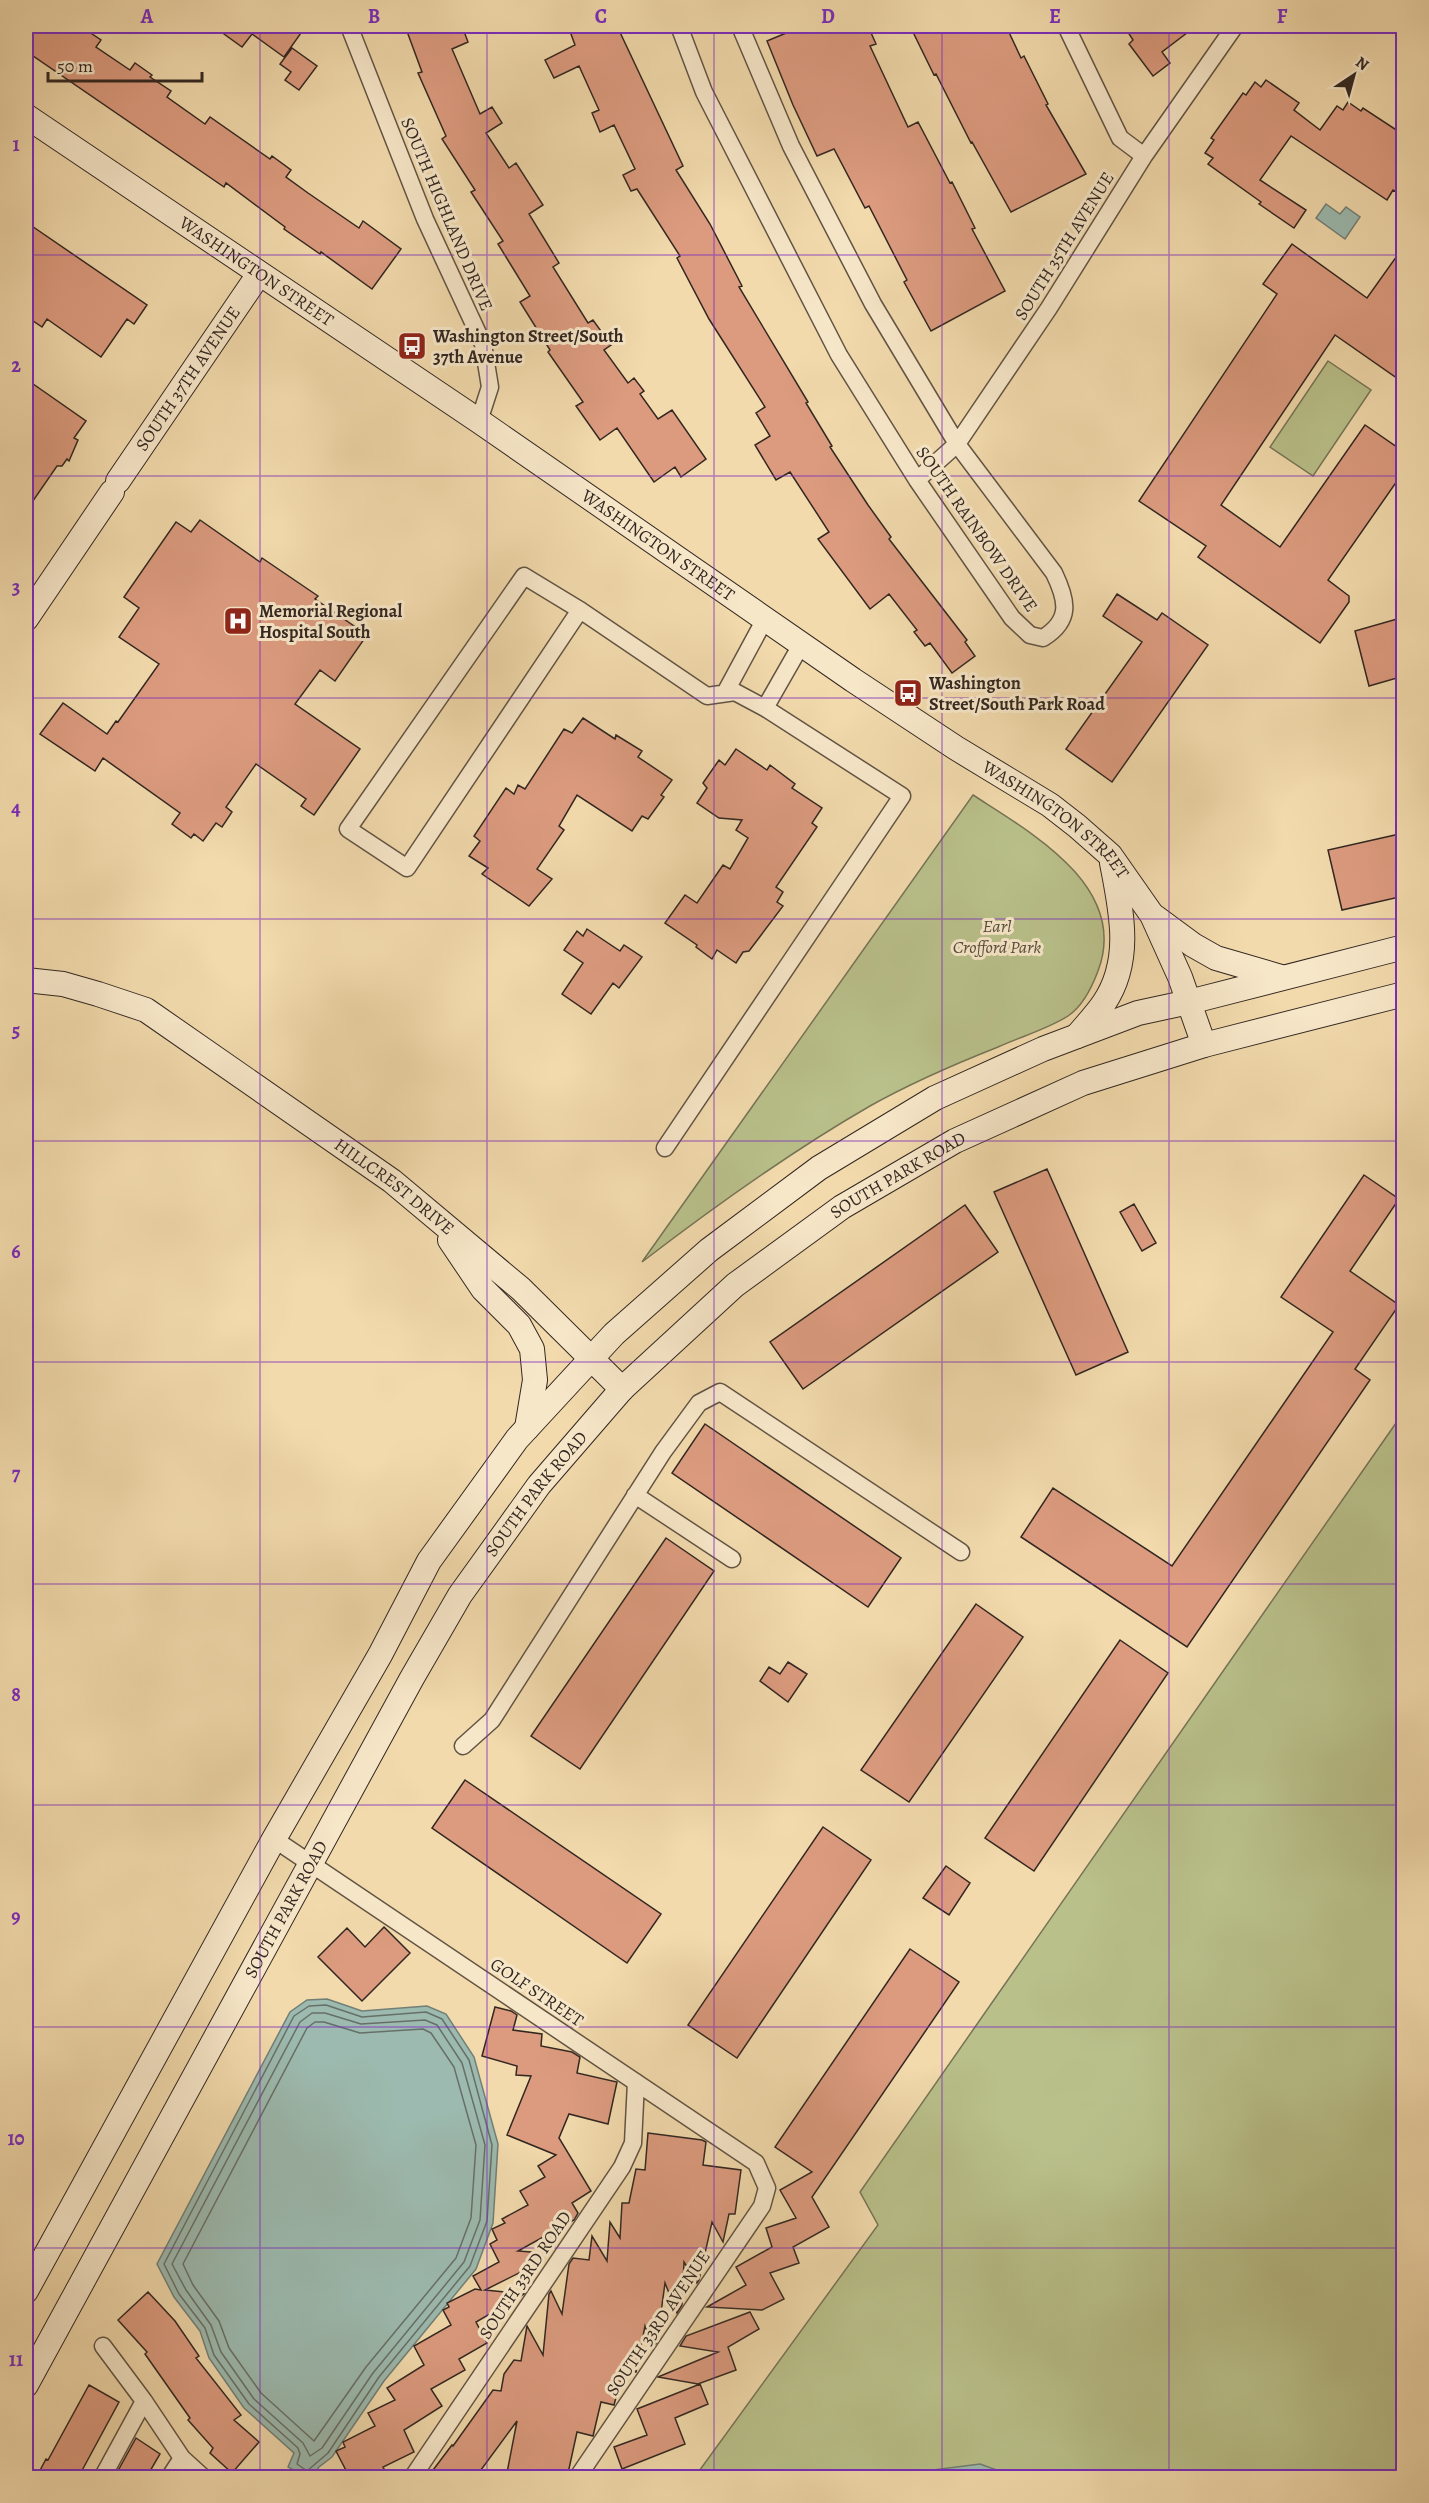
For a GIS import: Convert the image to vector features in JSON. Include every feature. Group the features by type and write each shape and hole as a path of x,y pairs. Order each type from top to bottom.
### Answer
{"street":[{"name":"SOUTH HIGHLAND DRIVE","path":"348,26 424,219 483,344 490,387 479,421"},
{"name":"SOUTH RAINBOW DRIVE","path":"679,26 704,92 839,355 917,480 1012,618 1030,635 1043,638 1057,629 1065,612 1062,591 1054,573 957,444 873,304 791,146 740,26"},
{"path":"1066,26 1120,138 1144,156"},
{"name":"SOUTH 35TH AVENUE","path":"917,480 957,444 1049,308 1144,156 1234,26"},
{"name":"WASHINGTON STREET","path":"26,116 479,421 801,645 956,748 1050,805 1110,855 1152,915 1189,1002 1204,1045"},
{"name":"SOUTH 37TH AVENUE","path":"26,618 259,274"},
{"path":"580,610 407,868 348,829 524,576 580,610 707,696 735,692 765,708 902,796 664,1148"},
{"path":"725,693 765,619"},
{"path":"765,708 801,645"},
{"path":"1077,1037 1104,1004 1115,982 1124,941 1123,918 1110,855"},
{"path":"1152,915 1193,945 1216,958 1284,978"},
{"path":"26,2291 274,1839 380,1655 429,1561 517,1439 614,1334 709,1250 819,1168 935,1098 1043,1049 1138,1013 1404,947"},
{"name":"HILLCREST DRIVE","path":"26,980 63,984 98,993 146,1010 392,1181 521,1289 622,1389"},
{"name":"SOUTH PARK ROAD","path":"26,2385 412,1678 460,1595 539,1485 622,1389 735,1285 842,1207 955,1142 1083,1083 1204,1045 1404,994"},
{"path":"431,1214 483,1289 519,1324 532,1348 535,1380 526,1428"},
{"path":"463,1746 492,1720 663,1452 699,1402 720,1392 960,1552"},
{"path":"636,1495 732,1559"},
{"name":"GOLF STREET","path":"274,1839 756,2163 767,2188"},
{"name":"SOUTH 33RD ROAD","path":"412,2478 622,2167 633,2143 636,2082"},
{"name":"SOUTH 33RD AVENUE","path":"577,2478 762,2206 767,2188"},
{"path":"103,2346 144,2401 182,2458 204,2478"},
{"path":"102,2478 144,2401"},
{"path":"169,2478 182,2458"}],"green space":[{"path":"1328,361 1371,390 1313,476 1270,447"},
{"name":"Earl Crofford Park","path":"973,795 1046,845 1069,865 1088,888 1100,913 1104,941 1098,971 1083,1002 1068,1016 1052,1025 933,1074 870,1106 753,1180 642,1262"},
{"path":"1403,1413 1403,2477 694,2478 878,2225 860,2192"}],"water":[{"path":"1326,204 1340,214 1346,207 1360,217 1345,239 1316,218"},
{"path":"327,1999 362,2011 427,2006 446,2014 474,2057 498,2144 493,2223 476,2269 384,2381 332,2457 319,2467 312,2477 306,2477 288,2467 294,2453 244,2408 209,2358 200,2331 174,2297 157,2264 290,2012 307,2000"},
{"path":"980,2464 1016,2477 926,2477 933,2470"}],"building":[{"path":"26,26 80,26 101,40 96,47 130,70 135,63 152,75 150,77 171,91 167,97 205,124 210,117 270,159 272,156 291,170 286,177 308,193 359,228 363,221 401,249 372,289 321,252 320,254 284,229 285,227 226,183 224,187 26,51"},
{"path":"213,26 291,26 301,33 284,57 252,34 242,47"},
{"path":"405,26 462,26 468,42 452,49 480,114 492,107 502,123 486,133 509,168 516,163 543,205 529,214 559,263 553,267 588,323 593,320 611,345 604,350 628,383 634,378 644,391 640,394 658,419 672,410 706,459 681,477 675,467 654,482 617,428 600,440 576,406 583,402 548,352 550,350 520,302 530,296 498,244 503,241 471,192 475,190 442,139 446,136 418,73 422,72"},
{"path":"568,26 617,26 683,166 676,170 710,224 742,286 739,287 808,402 806,403 832,446 830,447 891,537 889,539 967,640 965,642 975,656 952,673 930,643 925,646 914,632 917,630 889,594 870,609 818,539 829,532 790,472 776,480 755,445 770,436 756,413 765,407 709,319 677,258 680,256 637,189 631,191 623,175 635,169 614,125 600,132 592,113 599,110 579,66 554,78 545,60 575,45"},
{"path":"803,26 868,26 876,44 870,46 908,127 918,122 950,183 952,182 975,228 972,229 1005,291 931,331 904,282 907,280 869,206 865,208 834,149 817,156 793,105 767,41"},
{"path":"910,26 1006,26 1021,58 1024,56 1048,104 1046,105 1086,174 1011,212 971,143 936,74 934,75"},
{"path":"1124,26 1196,26 1162,52 1170,63 1153,76 1129,44 1133,40"},
{"path":"292,48 317,66 299,90 285,80 291,72 280,64"},
{"path":"1266,80 1299,103 1294,110 1320,130 1337,106 1343,110 1348,102 1361,111 1363,108 1404,135 1404,196 1393,190 1387,200 1291,136 1260,180 1306,210 1294,228 1208,164 1213,158 1205,153 1214,140 1211,138 1243,93 1246,95 1255,82 1261,87"},
{"path":"26,222 147,305 134,324 127,319 101,357 47,319 42,327 26,316"},
{"path":"1292,244 1367,298 1404,246 1404,383 1335,335 1221,505 1280,547 1365,425 1404,452 1404,471 1328,580 1349,596 1349,602 1320,643 1198,557 1206,546 1139,501 1277,294 1263,284"},
{"path":"26,379 86,421 74,438 78,440 69,461 67,459 62,466 57,466 26,511"},
{"name":"Memorial Regional Hospital South","path":"200,520 260,562 262,558 318,596 315,599 367,635 335,681 320,670 295,704 360,749 314,815 301,806 306,799 256,764 226,807 232,812 222,827 216,823 203,841 194,834 191,838 172,824 180,813 103,758 95,771 40,734 63,703 107,734 116,721 118,722 159,664 119,637 139,608 124,597 176,522 191,532"},
{"path":"1117,594 1157,620 1162,613 1208,645 1112,782 1066,749 1142,642 1103,616"},
{"path":"1404,617 1404,676 1369,686 1355,631"},
{"path":"583,718 615,739 616,735 642,751 638,757 672,780 661,795 664,797 648,819 642,816 632,831 577,795 559,826 564,830 537,869 552,879 529,906 482,874 488,868 469,856 480,841 474,836 506,788 514,794 518,785 525,789 564,729 572,733"},
{"path":"736,749 767,770 770,765 795,784 792,788 822,808 812,823 817,827 776,887 783,892 777,902 783,906 749,951 743,952 736,963 717,950 712,959 696,947 697,945 665,923 685,895 697,903 723,865 730,869 748,838 736,830 742,820 719,818 697,803 707,788 703,783 719,760 725,765"},
{"path":"1404,833 1404,896 1342,910 1328,850"},
{"path":"587,929 620,951 624,945 642,957 619,988 613,983 591,1014 562,994 583,963 564,950 577,931 583,936"},
{"path":"1047,1169 1128,1352 1076,1375 994,1192"},
{"path":"1364,1175 1399,1199 1350,1271 1399,1305 1355,1369 1370,1380 1187,1647 1021,1537 1053,1488 1172,1566 1333,1332 1281,1297"},
{"path":"1134,1204 1156,1243 1142,1251 1120,1212"},
{"path":"965,1205 998,1252 803,1389 770,1342"},
{"path":"705,1424 901,1558 868,1607 672,1473"},
{"path":"666,1538 714,1571 580,1769 531,1736"},
{"path":"976,1604 1023,1637 909,1802 861,1770"},
{"path":"1120,1640 1168,1673 1034,1871 985,1838"},
{"path":"788,1662 807,1674 788,1702 760,1681 769,1667 780,1674"},
{"path":"465,1780 661,1914 627,1963 432,1828"},
{"path":"823,1827 871,1860 737,2058 688,2025"},
{"path":"946,1866 970,1883 949,1915 923,1898"},
{"path":"384,1927 410,1953 362,2001 318,1957 347,1928 365,1947"},
{"path":"910,1949 959,1982 812,2197 829,2227 793,2247 799,2263 770,2273 784,2299 762,2310 707,2307 746,2285 736,2267 772,2247 766,2228 796,2218 780,2190 812,2172 775,2147"},
{"path":"495,2007 517,2015 513,2030 542,2034 541,2046 572,2052 580,2057 577,2073 617,2082 608,2124 569,2114 559,2138 591,2191 572,2203 578,2213 574,2220 518,2251 531,2252 537,2264 485,2290 524,2294 476,2322 487,2343 459,2359 465,2370 431,2389 442,2406 404,2430 414,2452 383,2467 389,2478 350,2478 336,2451 345,2447 343,2442 375,2426 368,2413 395,2400 387,2388 424,2365 414,2346 451,2325 443,2310 449,2307 447,2303 475,2289 481,2290 473,2276 499,2262 490,2244 497,2240 492,2229 505,2223 502,2219 528,2205 520,2191 545,2177 538,2166 556,2155 507,2135 531,2076 516,2075 517,2066 482,2056"},
{"path":"648,2133 702,2140 706,2142 703,2165 741,2170 735,2214 729,2214 723,2242 712,2222 699,2280 697,2283 684,2262 682,2305 677,2313 665,2283 657,2342 653,2347 645,2326 636,2372 623,2371 614,2405 601,2402 593,2436 577,2432 567,2478 506,2478 517,2421 475,2478 427,2478 493,2390 501,2391 504,2374 514,2360 521,2361 527,2326 543,2355 549,2294 551,2291 562,2314 569,2264 573,2258 589,2260 592,2236 607,2261 610,2222 620,2238 622,2203 629,2203 636,2169 645,2170"},
{"path":"148,2292 175,2321 199,2356 196,2358 241,2415 234,2420 259,2442 232,2473 210,2453 213,2448 188,2420 190,2418 145,2354 147,2352 118,2320"},
{"path":"750,2312 759,2329 728,2347 736,2370 698,2384 658,2377 718,2352 680,2346 686,2336"},
{"path":"700,2384 708,2404 675,2418 685,2444 622,2469 614,2447 647,2435 637,2409"},
{"path":"89,2385 119,2402 79,2476 81,2478 36,2478 46,2459 48,2460"},
{"path":"136,2438 160,2454 146,2478 114,2478"}],"place":[{"name":"Washington Street/South 37th Avenue","path":"412,346"},
{"name":"Memorial Regional Hospital South","path":"238,621"},
{"name":"Washington Street/South Park Road","path":"908,693"}]}
